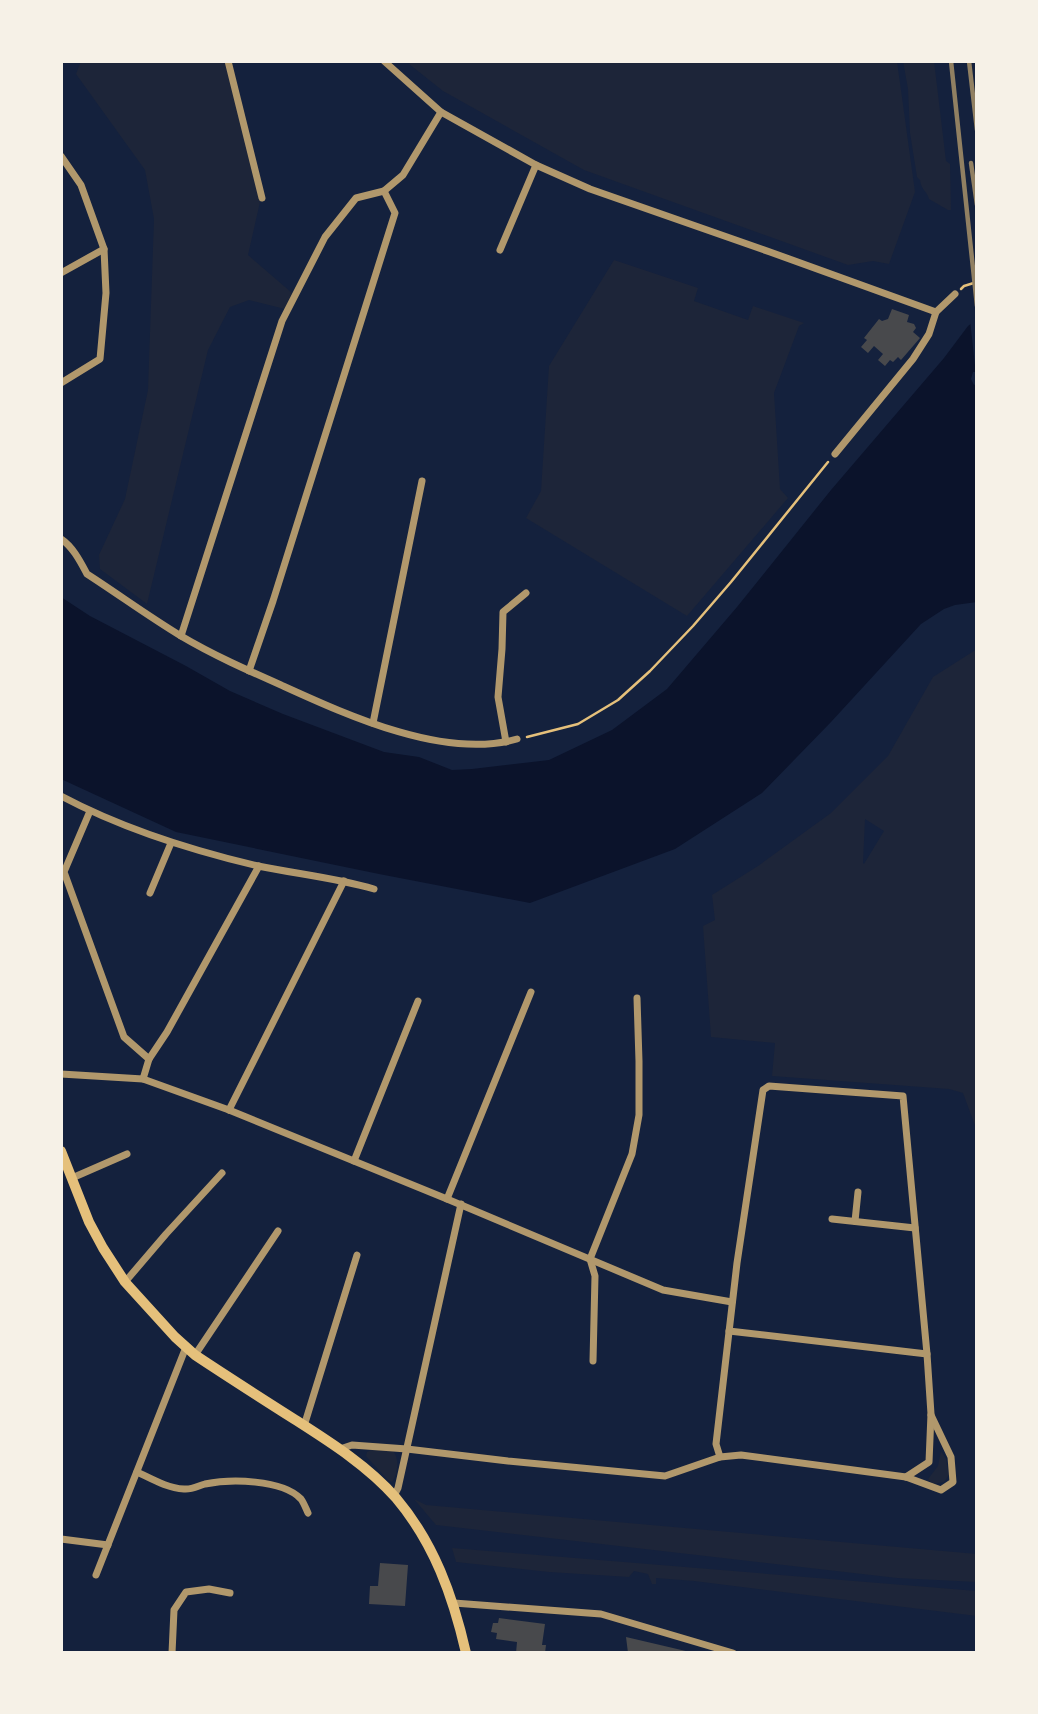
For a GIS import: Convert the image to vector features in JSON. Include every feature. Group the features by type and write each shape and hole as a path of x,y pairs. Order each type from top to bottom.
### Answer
{"main road":[{"path":"61,1150 89,1222 103,1248 125,1282 186,1347 340,1449 394,1496 427,1543 440,1569 454,1603 466,1653"}],"street":[{"path":"228,61 262,198"},
{"path":"384,61 441,112 536,164 590,189 936,312"},
{"path":"181,636 282,321 326,237 348,207 356,198 384,191 402,175 441,112"},
{"path":"61,383 100,359 106,293 104,249 81,185 62,159"},
{"path":"499,250 536,164"},
{"path":"249,671 395,213 384,191"},
{"path":"61,273 104,249"},
{"path":"835,454 913,359 929,334 936,312 955,294"},
{"path":"373,723 422,481"},
{"path":"61,539 79,559 87,574 181,636 310,698 373,723 444,742 467,744 517,739"},
{"path":"506,742 498,697 503,612 526,593"},
{"path":"61,796 90,811 172,843 259,866 374,889"},
{"path":"90,811 64,872 124,1037 149,1059"},
{"path":"150,893 172,843"},
{"path":"143,1079 149,1059 167,1032 259,866"},
{"path":"229,1110 344,881"},
{"path":"447,1199 531,992"},
{"path":"593,1361 595,1276 590,1259 632,1154 639,1115 637,998"},
{"path":"354,1161 418,1002"},
{"path":"61,1074 143,1079 229,1110 663,1290 732,1302"},
{"path":"720,1457 716,1444 732,1302 763,1090 765,1087 793,1087 903,1096 931,1414 929,1462 906,1477"},
{"path":"72,1178 127,1154"},
{"path":"125,1282 222,1173"},
{"path":"855,1221 858,1192"},
{"path":"394,1496 407,1449 461,1205"},
{"path":"832,1219 915,1228"},
{"path":"195,1355 278,1231"},
{"path":"304,1426 356,1255"},
{"path":"729,1331 927,1354"},
{"path":"96,1576 186,1347"},
{"path":"340,1449 352,1445 407,1449 665,1476 720,1457 741,1455 906,1477 941,1490 953,1482 951,1457 931,1414"},
{"path":"137,1472 167,1486 186,1490 233,1480 269,1485 289,1490 302,1500 308,1513"},
{"path":"61,1539 108,1545"},
{"path":"172,1653 174,1610 186,1592 209,1589 230,1592"},
{"path":"454,1603 601,1614 733,1653"}],"path":[{"path":"964,286 977,282"},
{"path":"517,739 578,724 618,700 693,626 835,454"}],"shaded area":[{"path":"81,61 226,61 260,202 248,255 292,293 285,309 249,300 230,307 208,350 147,604 100,569 99,555 125,499 148,390 154,219 145,170 76,74"},
{"path":"412,61 897,61 915,192 889,264 873,261 848,265 584,170 443,91 409,64"},
{"path":"903,61 934,61 946,161 950,164 951,210 929,199 917,177"},
{"path":"614,260 698,288 694,301 748,320 753,306 804,323 799,326 774,393 780,489 788,498 687,616 526,518 541,491 549,366"},
{"path":"977,319 977,372 973,372 971,379 974,385 977,384 977,602 944,609 921,624 762,793 675,849 530,903 176,832 61,779 61,597 90,616 230,691 384,752 419,757 452,770 549,760 612,730 667,689 968,326"},
{"path":"977,649 977,1131 963,1093 949,1089 772,1076 775,1043 711,1037 703,926 715,920 712,895 758,866 831,813 888,756 933,677","holes":["865,819 884,831 864,864"]},
{"path":"371,1450 392,1450 395,1453 397,1466 392,1482 366,1456"},
{"path":"941,1451 946,1459 949,1475 944,1482 933,1484 928,1479 938,1466"},
{"path":"414,1499 426,1505 977,1554 977,1582 897,1578 436,1525"},
{"path":"452,1548 977,1591 977,1616 694,1581 656,1578 656,1584 652,1584 648,1574 634,1571 629,1577 456,1562"}],"pier":[{"path":"977,316 977,375 976,375 970,320"}],"building":[{"path":"892,309 909,315 907,322 914,324 916,328 913,332 920,338 901,360 898,357 893,362 890,360 885,366 878,360 883,354 874,346 868,353 861,347 867,340 864,338 879,319 888,319"},
{"path":"380,1563 408,1565 405,1606 369,1604 370,1586 378,1586"},
{"path":"499,1618 545,1624 542,1645 546,1645 545,1653 516,1653 517,1642 496,1639 497,1633 491,1632 493,1623 498,1623"},
{"path":"626,1637 690,1652 628,1653"}],"railway":[{"path":"951,61 977,306"},
{"path":"969,61 977,130"},
{"path":"971,163 977,205"}]}
